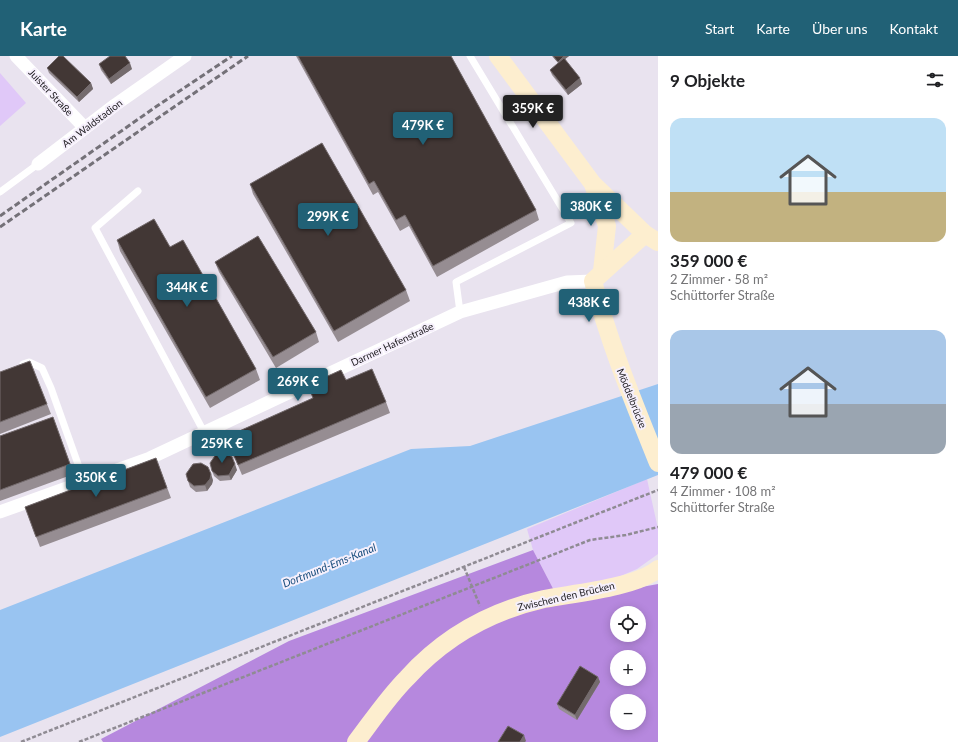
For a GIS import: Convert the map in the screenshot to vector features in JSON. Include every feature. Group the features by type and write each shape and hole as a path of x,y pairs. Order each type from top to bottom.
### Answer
{"street":[{"name":"Juister Straße","path":"16,56 85,128"},
{"name":"Am Waldstadion","path":"38,164 185,56"},
{"path":"498,56 593,184 651,238 598,276"},
{"path":"593,184 596,198 607,226 598,276"},
{"name":"Darmer Hafenstraße","path":"0,512 150,458 460,312 567,282 598,276"},
{"name":"Möddelbrücke","path":"598,276 602,314 615,355 658,463"},
{"name":"Zwischen den Brücken","path":"362,740 406,678 423,662 462,632 486,618 514,607 638,579 658,569"}],"lane":[{"path":"460,312 456,282 572,223 470,56"},
{"name":"Am Waldstadion","path":"0,192 38,164"},
{"path":"138,191 95,228 204,432"},
{"path":"15,368 29,362 42,368 51,388 84,481"}],"path":[{"path":"21,742 658,490"},
{"path":"79,742 472,588 590,540 626,535 658,527"},
{"path":"464,568 486,618"}],"shaded area":[{"path":"0,73 26,103 0,126"},
{"path":"647,479 658,529 658,554 637,569 560,602 533,550 527,529"},
{"path":"533,550 560,602 658,584 658,742 103,742 101,739 289,641"}],"water":[{"name":"Dortmund-Ems-Kanal","path":"658,384 658,475 0,737 0,610 411,449 470,446"}],"building":[{"path":"59,56 63,56 91,83 77,97 47,68"},
{"path":"110,56 125,56 130,63 109,79 99,64"},
{"path":"298,56 451,56 536,210 433,266 405,215 396,220 374,181 369,184"},
{"path":"553,56 564,56 558,62"},
{"path":"564,58 580,78 566,90 550,70"},
{"path":"322,143 406,290 334,331 250,184"},
{"path":"154,219 170,247 183,240 256,369 206,397 117,240"},
{"path":"258,236 316,332 273,357 215,262"},
{"path":"30,361 47,404 0,422 0,372"},
{"path":"372,369 386,402 238,465 226,437 313,398 308,385 341,370 346,380"},
{"path":"53,417 70,464 0,490 0,436"},
{"path":"225,452 232,457 235,464 229,475 218,476 212,471 210,463 217,453"},
{"path":"156,458 167,488 36,537 25,507"},
{"path":"201,463 208,467 211,474 210,479 205,485 194,486 188,481 186,474 193,464"},
{"path":"580,666 598,677 575,715 557,704"},
{"path":"508,726 524,735 520,742 498,742"}],"railway":[{"path":"0,216 157,106 232,56"},
{"path":"0,227 248,56"}]}
